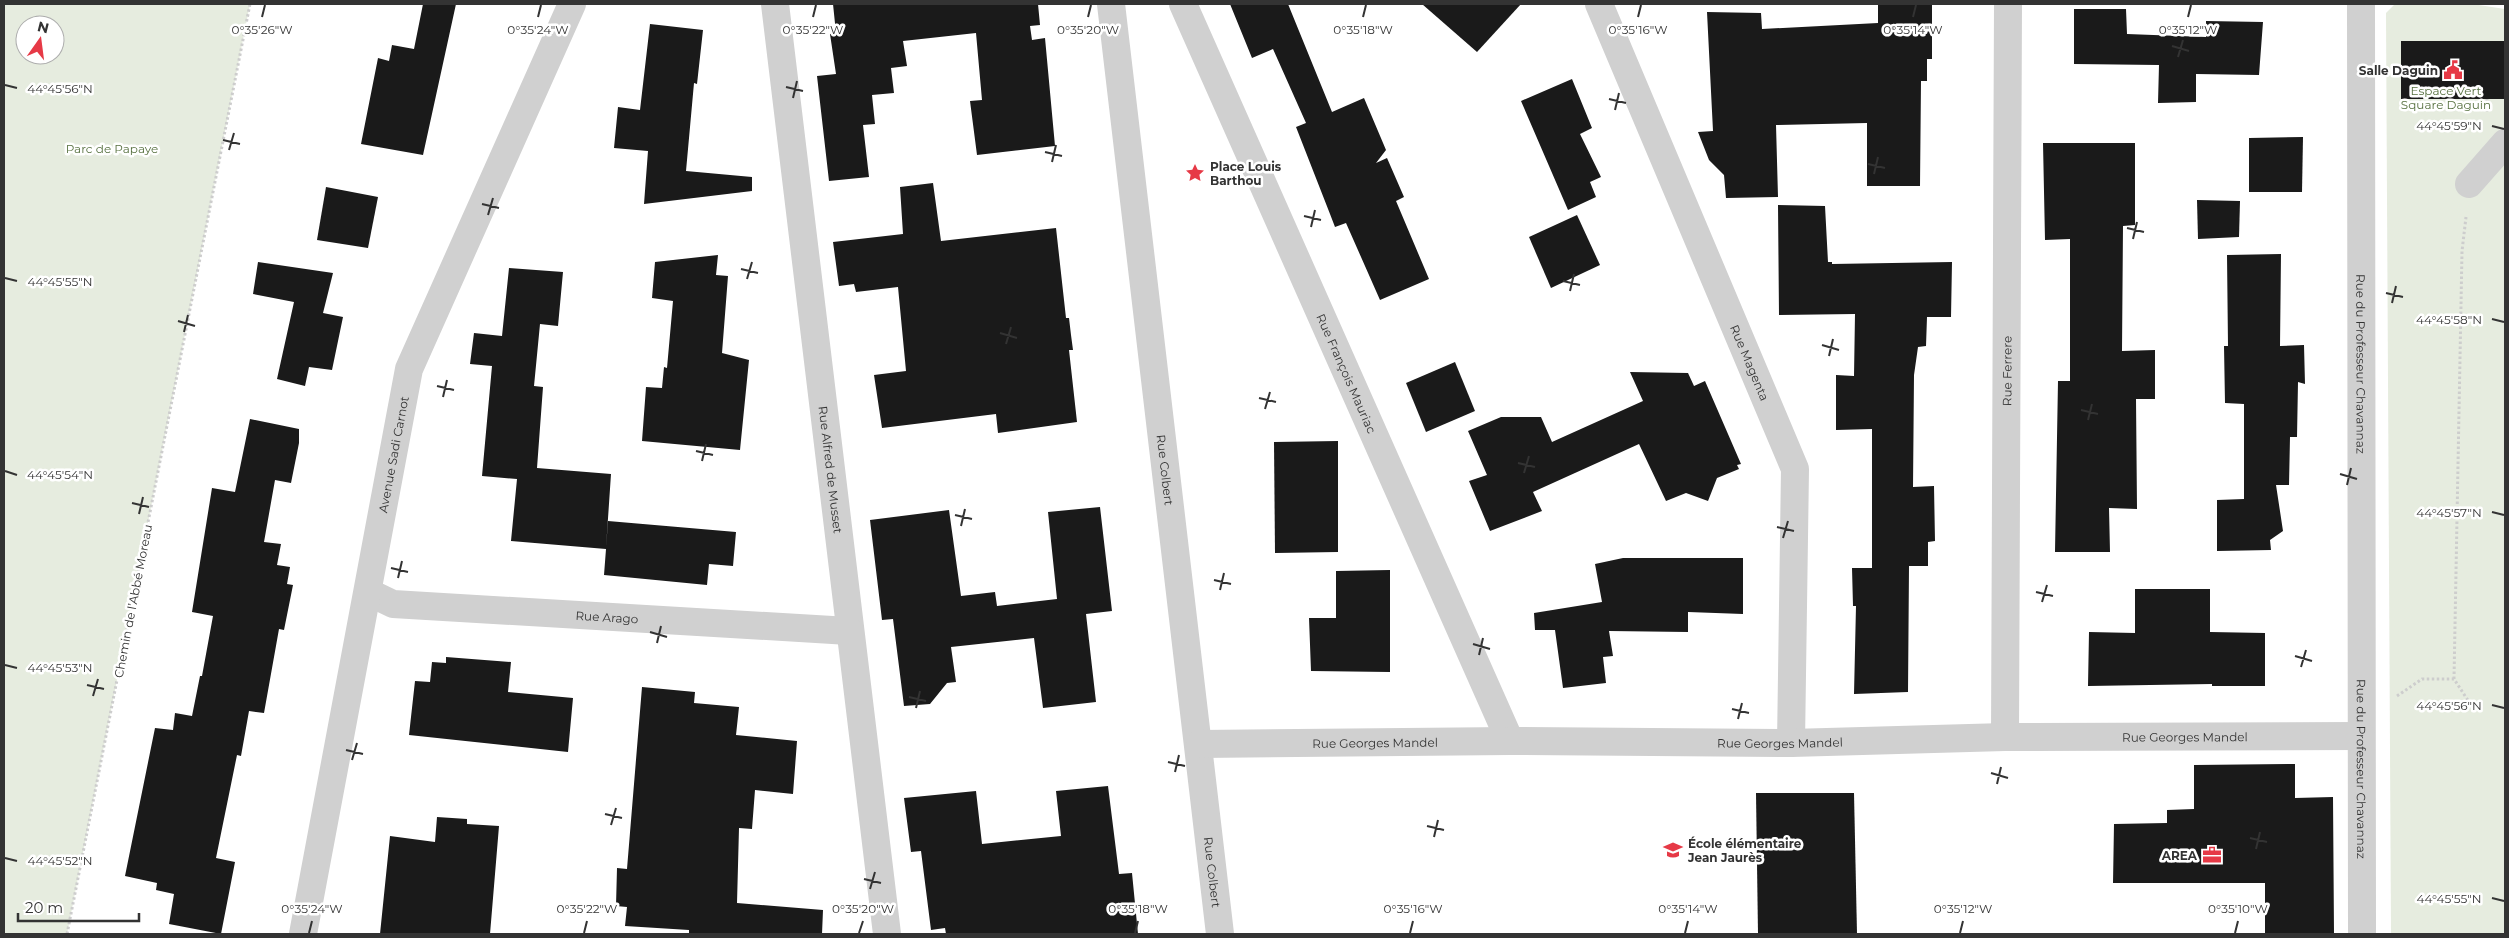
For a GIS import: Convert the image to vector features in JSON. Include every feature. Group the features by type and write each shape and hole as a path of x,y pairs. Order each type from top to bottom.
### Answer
{"street":[{"name":"Avenue Sadi Carnot","path":"303,934 409,369 572,4"},
{"name":"Rue Alfred de Musset","path":"775,4 887,934"},
{"name":"Rue Colbert","path":"1111,4 1200,744 1220,934"},
{"name":"Rue François Mauriac","path":"1183,4 1510,741"},
{"name":"Rue Magenta","path":"1599,4 1795,469 1791,743"},
{"name":"Rue Ferrere","path":"2005,737 2008,4"},
{"name":"Rue du Professeur Chavannaz","path":"2361,4 2362,934"},
{"path":"2469,184 2505,143"},
{"name":"Rue Arago","path":"368,592 393,604 850,631"},
{"name":"Rue Georges Mandel","path":"1200,744 1510,741 1791,743 2005,737 2361,736"}],"path":[{"name":"Chemin de l’Abbé Moreau","path":"67,934 250,4"},
{"path":"2469,184 2462,251 2454,679 2471,705"},
{"path":"2361,707 2385,703 2422,679 2454,679"}],"green space":[{"name":"Parc de Papaye","path":"4,4 250,4 67,934 4,934"},
{"name":"Espace Vert Square Daguin","path":"2395,4 2472,4 2505,9 2505,934 2391,934 2386,13"}],"building":[{"path":"423,4 456,4 423,155 361,144 378,58 389,61 392,45 414,49"},
{"path":"833,4 1038,4 1040,25 1030,26 1032,40 1045,38 1055,146 977,155 970,101 982,100 976,33 903,41 907,66 891,68 894,93 872,95 875,124 863,125 869,177 829,181 817,76 836,74 830,34 836,33"},
{"path":"1230,4 1288,4 1332,112 1364,98 1386,150 1376,163 1387,158 1404,197 1396,201 1429,279 1380,300 1346,223 1335,227 1296,127 1306,123 1273,49 1252,58"},
{"path":"1422,4 1521,4 1477,52"},
{"path":"1878,4 1932,4 1932,59 1927,59 1927,81 1921,81 1920,186 1867,186 1867,123 1776,125 1778,197 1726,198 1724,175 1709,160 1698,132 1713,131 1707,12 1761,13 1762,29 1878,23"},
{"path":"2074,9 2126,9 2127,34 2206,37 2206,21 2263,22 2259,75 2196,74 2196,102 2158,103 2159,65 2074,64"},
{"path":"650,24 703,30 697,84 694,83 686,171 752,177 752,191 644,204 648,151 614,148 618,107 640,110"},
{"name":"Salle Daguin","path":"2401,41 2505,41 2505,99 2401,99"},
{"path":"1572,79 1592,128 1580,134 1601,177 1590,182 1596,197 1568,210 1521,101"},
{"path":"2303,137 2302,192 2249,192 2249,138"},
{"path":"2043,143 2135,143 2135,225 2123,226 2122,351 2155,350 2155,399 2136,399 2137,509 2109,508 2110,552 2055,552 2058,381 2070,381 2070,239 2045,240"},
{"path":"933,183 941,241 1056,228 1066,318 1069,318 1073,350 1069,350 1077,422 998,433 996,414 882,428 874,375 906,371 898,287 856,292 854,284 839,286 833,242 903,234 900,187"},
{"path":"326,187 378,197 368,248 317,240"},
{"path":"2197,200 2240,201 2239,237 2198,239"},
{"path":"1778,205 1825,206 1828,262 1832,262 1832,264 1952,262 1951,317 1927,317 1926,346 1918,347 1914,375 1913,487 1934,486 1935,541 1928,542 1928,566 1909,566 1908,692 1854,694 1856,606 1853,606 1852,568 1872,568 1872,429 1836,430 1836,375 1854,376 1855,314 1779,315"},
{"path":"1577,215 1600,265 1551,288 1529,237"},
{"path":"2281,254 2280,346 2304,345 2305,384 2298,382 2297,437 2290,437 2289,485 2276,485 2283,531 2270,540 2271,550 2217,551 2217,500 2244,499 2244,404 2225,403 2224,346 2228,346 2227,255"},
{"path":"718,255 716,275 728,276 722,353 749,360 740,450 642,441 646,387 662,388 664,367 667,368 673,301 652,298 655,262"},
{"path":"258,262 333,273 323,313 343,317 332,370 309,367 305,386 277,379 294,302 253,294"},
{"path":"509,268 563,272 558,326 540,324 534,386 543,387 537,468 611,474 606,548 608,521 736,532 733,566 709,564 707,585 604,575 606,549 511,541 517,479 482,476 492,366 470,364 474,333 502,336"},
{"path":"1455,362 1475,411 1426,432 1406,383"},
{"path":"1630,372 1688,373 1694,386 1705,381 1741,464 1737,465 1739,469 1717,478 1708,501 1686,493 1666,501 1639,444 1533,492 1542,511 1490,531 1469,481 1487,475 1468,431 1501,417 1541,417 1552,442 1643,401"},
{"path":"250,419 299,429 299,443 291,483 275,480 264,542 281,544 277,565 290,567 287,584 293,585 284,630 279,629 264,713 249,711 241,756 237,755 216,858 235,862 221,934 169,924 174,894 156,890 157,883 125,876 155,728 173,730 175,713 192,716 200,676 202,676 213,616 192,612 212,488 235,492"},
{"path":"1338,441 1338,552 1275,553 1274,442"},
{"path":"1100,507 1112,611 1086,614 1096,702 1043,708 1034,638 951,647 956,682 947,683 930,704 904,706 893,619 882,620 870,520 949,510 961,596 995,592 997,606 1057,599 1048,512"},
{"path":"1623,558 1743,558 1743,614 1688,612 1688,632 1609,631 1613,656 1603,657 1606,683 1563,688 1555,630 1535,630 1534,613 1602,602 1595,564"},
{"path":"1390,570 1390,672 1311,671 1309,618 1336,618 1336,571"},
{"path":"2135,589 2210,589 2210,632 2265,633 2265,686 2212,686 2212,684 2088,686 2089,632 2135,633"},
{"path":"446,657 511,662 508,692 573,698 568,752 409,735 415,681 430,682 432,662 446,663"},
{"path":"642,687 695,692 694,703 739,707 736,735 797,741 793,794 755,790 752,829 739,828 737,903 823,910 822,934 689,934 689,930 625,926 627,907 616,906 617,868 627,869"},
{"path":"2295,764 2295,798 2333,797 2334,934 2265,934 2265,883 2113,883 2114,824 2167,823 2167,810 2194,809 2194,765"},
{"path":"1108,786 1119,874 1132,873 1138,934 946,934 945,928 931,930 921,851 911,852 904,798 976,791 982,844 1061,836 1056,791"},
{"path":"1756,793 1854,793 1857,934 1758,934"},
{"path":"437,817 467,819 467,824 499,826 490,934 380,934 390,836 435,842"}],"place":[{"name":"Salle Daguin","path":"2453,70"},
{"name":"Place Louis Barthou","path":"1195,173"},
{"name":"École élémentaire Jean Jaurès","path":"1673,850"},
{"name":"AREA","path":"2212,855"}]}
